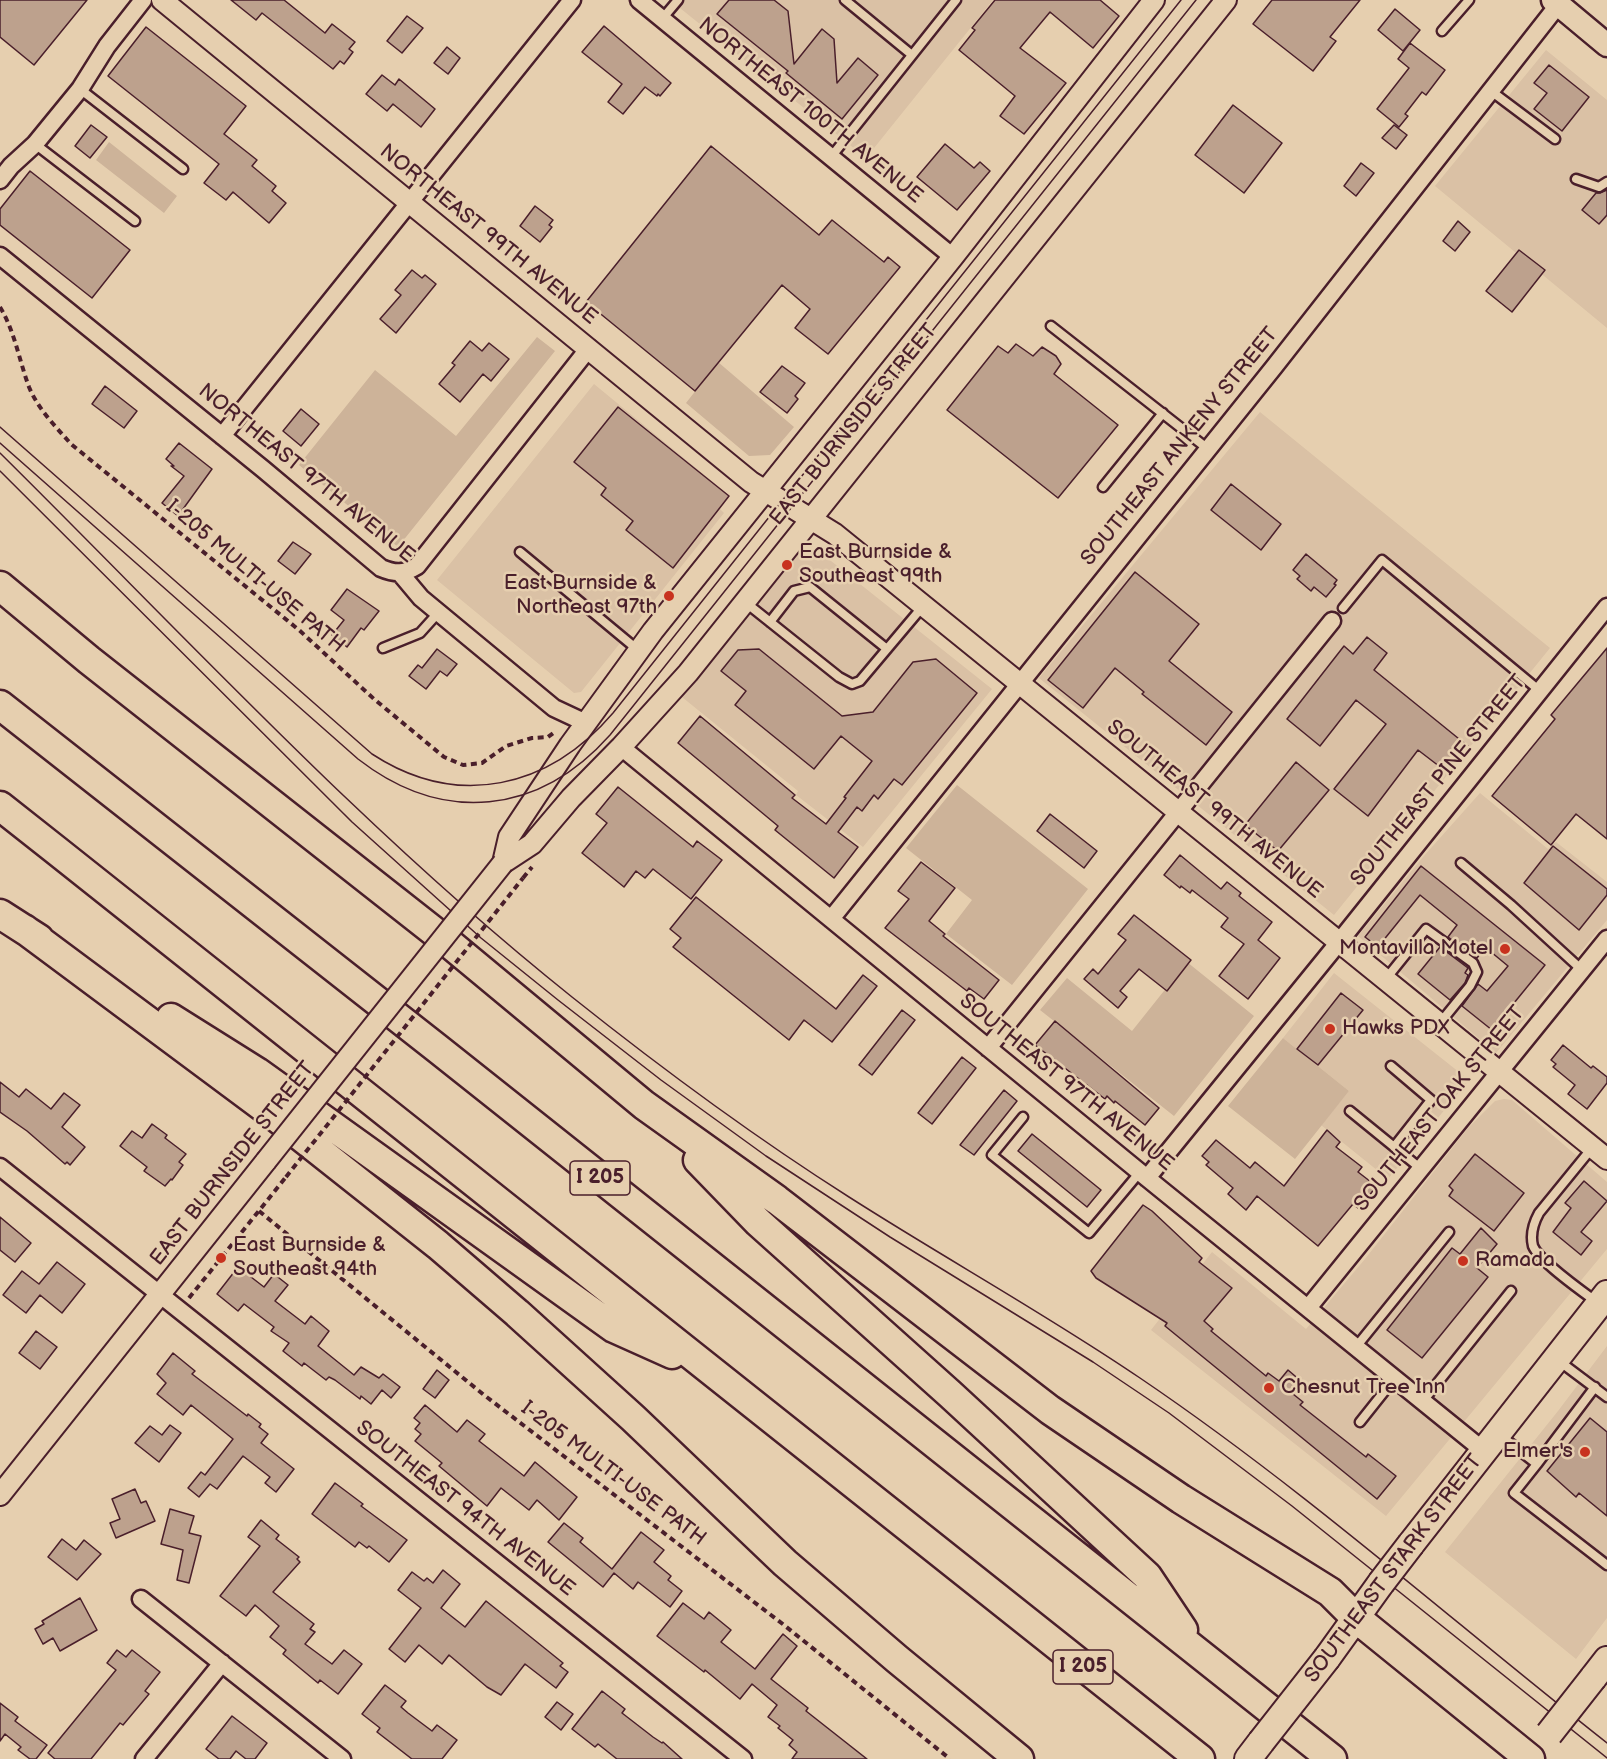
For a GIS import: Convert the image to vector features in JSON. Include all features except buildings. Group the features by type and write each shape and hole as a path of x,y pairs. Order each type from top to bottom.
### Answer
{"highway":[{"path":"0,586 107,674 450,944 644,1105 777,1200 1050,1410 1181,1499 1330,1592 1356,1618 1530,1759"},
{"name":"I 205","path":"0,705 447,1056 1332,1759"},
{"name":"I 205","path":"0,806 367,1095 708,1370 1200,1759"},
{"path":"0,914 257,1072 614,1329 708,1370"},
{"path":"24,929 270,1112 438,1245 633,1418 785,1563 1019,1759"},
{"path":"644,1105 758,1222 950,1394 1147,1576 1199,1653"}],"main road":[{"path":"1558,2 1607,45"},
{"name":"SOUTHEAST STARK STREET","path":"1248,1759 1327,1658 1411,1544 1603,1299"},
{"path":"1530,1759 1600,1669"}],"street":[{"path":"0,180 11,166 35,144 80,89 107,46 143,0"},
{"name":"NORTHEAST 99TH AVENUE","path":"162,0 751,482 787,504"},
{"path":"222,436 572,0"},
{"name":"NORTHEAST 100TH AVENUE","path":"639,0 953,257"},
{"name":"EAST BURNSIDE STREET","path":"503,863 509,837 586,723 639,651 953,257 1154,0"},
{"name":"EAST BURNSIDE STREET","path":"0,1495 503,863 532,844 571,798 688,673 1226,0"},
{"name":"SOUTHEAST ANKENY STREET","path":"831,919 1208,449 1491,91 1558,2"},
{"name":"NORTHEAST 97TH AVENUE","path":"0,256 381,568 400,573 421,598 438,613 554,708 586,723"},
{"path":"400,573 417,566 589,348"},
{"name":"SOUTHEAST 99TH AVENUE","path":"787,504 836,534 1600,1153"},
{"name":"SOUTHEAST PINE STREET","path":"1143,1175 1339,942 1607,606"},
{"path":"988,1048 1338,615"},
{"name":"SOUTHEAST 97TH AVENUE","path":"621,747 1143,1175 1423,1401 1491,1442"},
{"name":"SOUTHEAST OAK STREET","path":"1308,1308 1607,939"},
{"name":"SOUTHEAST 94TH AVENUE","path":"0,1167 742,1759"},
{"path":"141,1599 342,1759"},
{"path":"144,1759 222,1663"}],"lane":[{"path":"662,19 678,0"},
{"path":"845,0 912,55"},
{"path":"1442,31 1469,0"},
{"path":"831,157 951,2"},
{"path":"80,89 183,169"},
{"path":"1491,91 1555,139"},
{"path":"35,144 135,221"},
{"path":"1576,179 1599,187 1607,182"},
{"path":"1051,326 1208,449"},
{"path":"1103,487 1162,413"},
{"path":"520,552 639,651"},
{"path":"1338,615 1382,560 1540,691"},
{"path":"770,622 794,591 810,587 887,649"},
{"path":"745,602 852,684 860,681 924,605"},
{"path":"383,648 420,633 438,613"},
{"path":"1461,863 1582,970"},
{"path":"1385,980 1426,929 1473,963 1477,972 1470,986 1440,1024"},
{"path":"1391,1066 1431,1100 1394,1146"},
{"path":"1350,1111 1420,1168"},
{"path":"1023,1117 992,1155 1089,1233 1143,1175"},
{"path":"1600,1153 1539,1213 1533,1224 1532,1235 1533,1245 1539,1256 1603,1299"},
{"path":"1356,1347 1449,1232"},
{"path":"1423,1401 1511,1291"},
{"path":"1556,1359 1607,1397"},
{"path":"1360,1422 1395,1378"},
{"path":"1595,1388 1514,1493 1607,1565"},
{"path":"1491,1442 1537,1464"}],"path":[{"name":"I-205 MULTI-USE PATH","path":"0,307 14,336 30,389 47,417 71,444 299,630 374,699 444,757 463,765 482,764 506,746 532,738 548,737 556,731"},
{"path":"190,1297 523,878"},
{"name":"I-205 MULTI-USE PATH","path":"259,1211 484,1395 733,1585 950,1759"}],"shaded area":[{"path":"670,0 993,0 866,158"},
{"path":"1546,50 1607,100 1607,328 1435,186"},
{"path":"109,142 177,196 164,213 96,160"},
{"path":"537,337 555,351 398,547 299,465 375,370 456,436"},
{"path":"718,362 794,427 770,455 749,456 686,403"},
{"path":"594,384 730,496 720,509 724,513 581,692 574,693 437,580"},
{"path":"1260,412 1550,648 1334,915 1039,678"},
{"path":"816,549 992,689 863,847 796,795 798,791 677,693 791,558 799,552"},
{"path":"957,785 1088,889 1012,985 946,934 972,900 906,848"},
{"path":"1480,793 1548,849 1556,842 1607,882 1607,920 1496,1053 1358,936 1423,857"},
{"path":"1187,962 1254,1016 1174,1116 1040,1010 1067,978 1132,1031"},
{"path":"1334,973 1469,1080 1388,1179 1321,1125 1349,1091 1283,1038"},
{"path":"1283,1038 1349,1091 1295,1159 1228,1106"},
{"path":"1512,1100 1607,1182 1607,1249 1386,1516 1151,1330 1212,1252 1306,1329 1365,1259 1468,1128 1495,1101"},
{"path":"1607,1346 1607,1618 1576,1659 1445,1552"}],"tram line":[{"path":"0,427 372,754 404,771 437,782 469,785 501,783 531,774 560,759 588,739 613,713 1181,0"},
{"path":"0,443 358,759 390,780 423,794 456,802 489,802 521,795 553,782 582,762 610,735 1196,0"},
{"path":"0,453 349,801 496,934 572,997 673,1075 813,1174 1104,1354 1201,1421 1319,1510 1607,1743"},
{"path":"0,471 352,822 481,938 558,1000 661,1080 766,1156 890,1237 1093,1362 1169,1413 1292,1506 1607,1758"}],"place":[{"name":"East Burnside & Southeast 99th","path":"787,565"},
{"name":"East Burnside & Northeast 97th","path":"669,596"},
{"name":"Montavilla Motel","path":"1505,949"},
{"name":"Hawks PDX","path":"1330,1029"},
{"name":"East Burnside & Southeast 94th","path":"221,1258"},
{"name":"Ramada","path":"1463,1261"},
{"name":"Chesnut Tree Inn","path":"1269,1388"},
{"name":"Elmer's","path":"1585,1452"}]}
